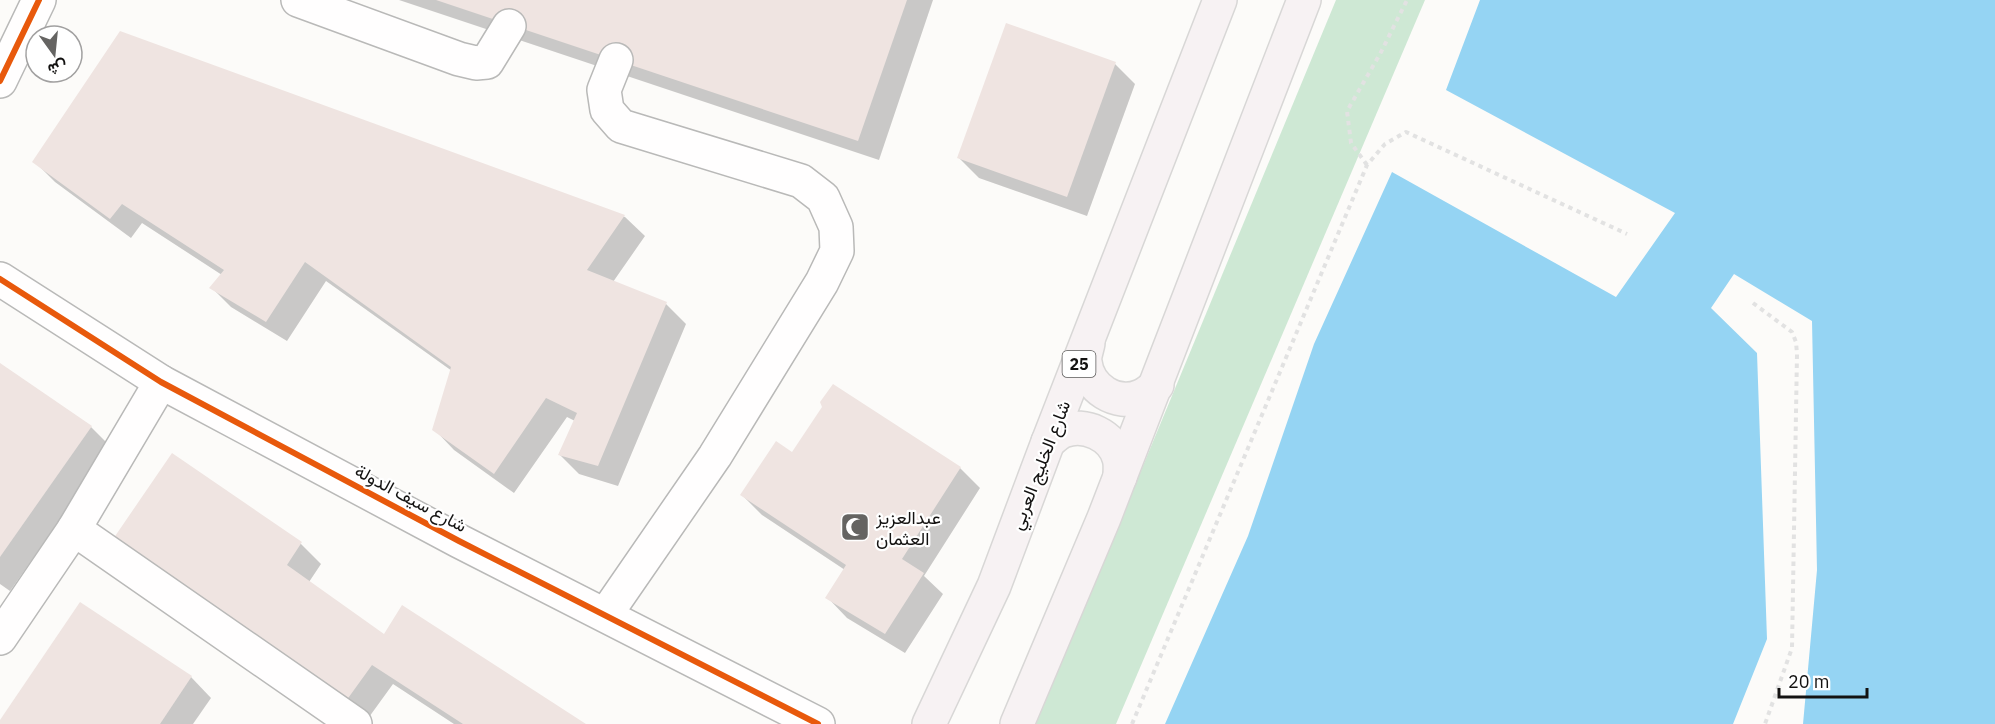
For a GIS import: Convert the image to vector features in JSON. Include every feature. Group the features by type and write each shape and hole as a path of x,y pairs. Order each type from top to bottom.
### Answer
{"main road":[{"name":"شارع الخليج العربي","path":"929,724 994,586 1220,0"},
{"path":"1017,724 1120,477 1304,0"},
{"path":"1088,342 1085,360 1090,379 1103,393 1122,400 1141,396 1156,385"},
{"path":"1048,442 1062,431 1080,428 1098,432 1112,443 1120,459 1120,477"}],"street":[{"path":"0,81 39,0"},
{"path":"298,0 459,59 476,63 487,62 509,26"},
{"path":"606,614 715,456 822,282 837,251 836,227 823,198 801,181 621,126 607,110 604,90 616,60"},
{"name":"شارع سيف الدولة","path":"0,279 161,382 459,541 818,724"},
{"path":"0,638 75,529 161,382"},
{"path":"75,529 355,724"}],"path":[{"path":"1367,165 1351,144 1347,111 1380,54 1407,0"},
{"path":"1132,724 1367,165 1385,144 1406,132 1627,234"},
{"path":"1753,303 1792,332 1797,354 1792,648 1765,724"}],"green space":[{"path":"1336,0 1425,0 1116,724 1036,724"}],"water":[{"path":"1480,0 1995,0 1995,724 1803,724 1817,570 1812,321 1734,274 1711,308 1757,353 1767,639 1733,724 1165,724 1248,536 1314,344 1392,172 1616,297 1675,213 1446,90"}],"building":[{"path":"436,0 907,0 858,141"},
{"path":"1006,23 1116,62 1067,197 957,158"},
{"path":"120,31 625,215 587,270 667,302 598,466 558,455 577,413 546,398 494,474 432,430 451,367 305,262 266,322 209,288 224,270 122,204 110,219 32,162"},
{"path":"0,363 92,426 0,557"},
{"name":"عبدالعزيز العثمان","path":"833,384 961,467 902,559 924,573 885,634 825,598 846,565 740,495 776,441 792,452 822,407 820,402"},
{"path":"172,453 302,542 287,565 384,634 402,605 586,724 463,724 372,665 341,708 109,545"},
{"path":"80,602 192,676 160,724 0,724 0,720"}],"cycle path":[{"path":"0,81 39,0"},
{"path":"0,279 161,382 459,541 818,724"}],"place":[{"name":"عبدالعزيز العثمان","path":"855,527"}]}
